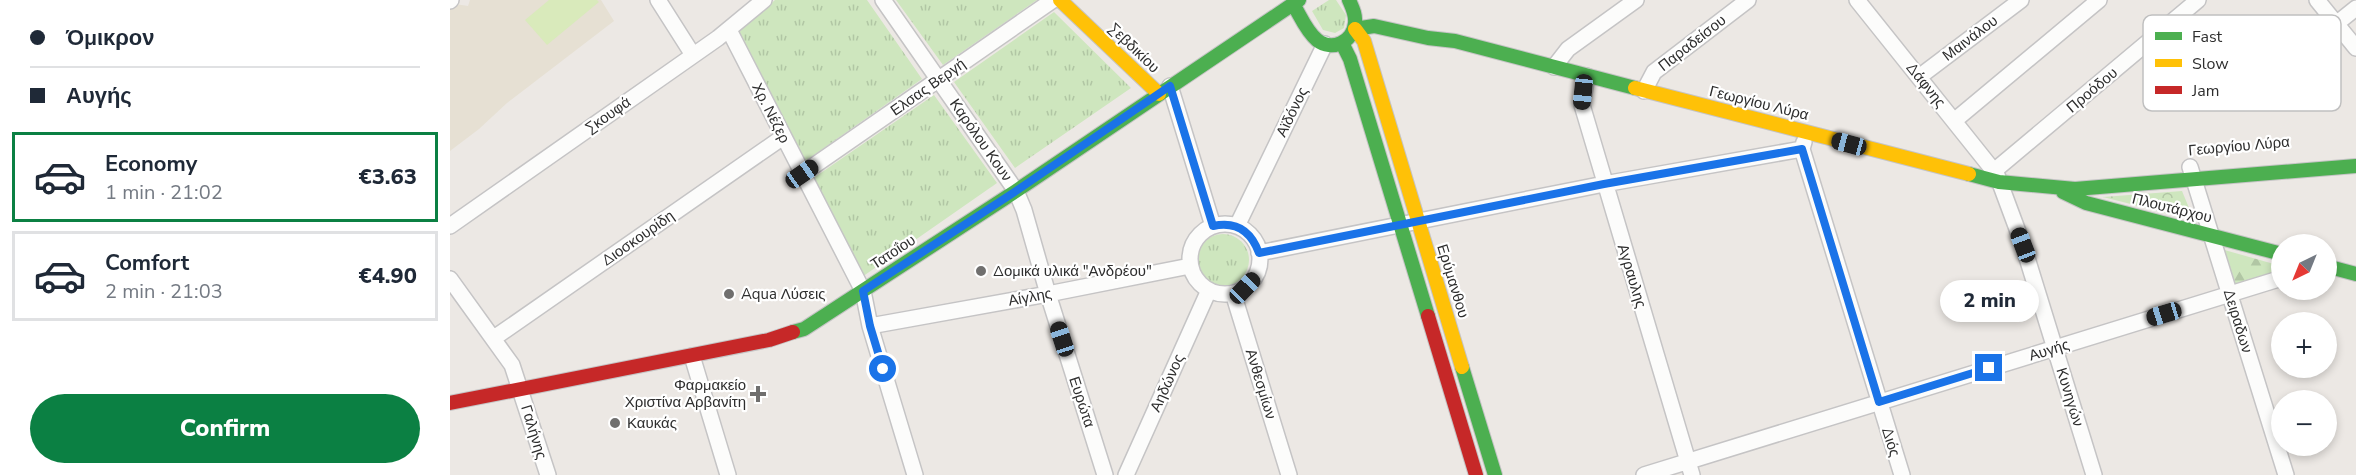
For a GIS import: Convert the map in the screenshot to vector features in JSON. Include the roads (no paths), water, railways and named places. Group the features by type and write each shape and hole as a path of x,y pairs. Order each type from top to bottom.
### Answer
{"main road":[{"name":"Σεβδικίου","path":"1060,0 1165,90"},
{"name":"Τατοΐου","path":"450,403 692,356 769,340 798,331 1016,191 1296,2"},
{"path":"1296,2 1317,39 1325,44 1342,43 1355,29"},
{"name":"Γεωργίου Λύρα","path":"1361,7 1431,29 1455,41"},
{"name":"Ερύμανθου","path":"1361,7 1355,29 1364,41 1495,475"},
{"name":"Γεωργίου Λύρα","path":"1355,29 1374,26 1428,38 1455,41 1807,133 2056,188 2079,176 2356,166"},
{"path":"1342,43 1350,59 1476,475"},
{"name":"Γεωργίου Λύρα","path":"2192,173 2356,153"},
{"name":"Πλουτάρχου","path":"2056,188 2085,203 2271,251"},
{"path":"2337,269 2356,274"}],"street":[{"path":"658,0 693,55"},
{"name":"Σκουφά","path":"450,226 729,30 764,0"},
{"name":"Καρόλου Κουν","path":"883,0 1016,191"},
{"name":"Ελσας Βεργή","path":"802,174 1053,0"},
{"path":"1554,67 1568,49 1636,0"},
{"name":"Παραδείσου","path":"1644,91 1654,72 1748,0"},
{"name":"Δάφνης","path":"1857,0 1997,176"},
{"path":"1954,121 2100,0"},
{"name":"Προόδου","path":"2181,15 2198,0"},
{"path":"2317,0 2329,15"},
{"name":"Μαινάλου","path":"1919,77 2016,2"},
{"path":"2341,20 2356,8"},
{"name":"Χρ. Νέζερ","path":"729,30 863,291 870,326 915,475"},
{"path":"2341,30 2356,48"},
{"name":"Αϊδόνος","path":"1237,226 1325,44"},
{"name":"Προόδου","path":"1997,176 2143,48"},
{"name":"Αγραυλης","path":"1587,76 1582,105 1690,468"},
{"path":"1165,90 1213,226"},
{"path":"1259,253 1604,184 1802,149 1807,133"},
{"name":"Διοσκουρίδη","path":"494,338 783,137"},
{"name":"Διός","path":"1802,149 1902,475"},
{"name":"Δειραδων","path":"2192,173 2286,475"},
{"name":"Κυνηγών","path":"1997,176 2023,245 2094,475"},
{"name":"Ευρώτα","path":"1016,191 1024,210 1048,294 1106,475"},
{"path":"1229,224 1237,226 1247,232 1255,242 1259,253 1259,266 1255,278 1245,288 1233,293 1216,294 1200,284 1190,266 1190,253 1194,242 1202,232 1213,226 1229,224"},
{"name":"Αίγλης","path":"870,326 1190,266"},
{"name":"Γαλήνης","path":"450,279 512,365 548,475"},
{"name":"Αυγής","path":"1644,475 1690,468 1879,402 2271,281"},
{"name":"Αηδώνος","path":"1126,475 1209,290"},
{"name":"Ανθεσμίων","path":"1233,293 1289,475"},
{"path":"692,356 728,475"}],"place":[{"name":"Δομικά υλικά \"Ανδρέου\"","path":"981,271"},
{"name":"Aqua Λύσεις","path":"729,294"},
{"name":"Φαρμακείο Χριστίνα Αρβανίτη","path":"758,394"},
{"name":"Καυκάς","path":"615,423"}]}
